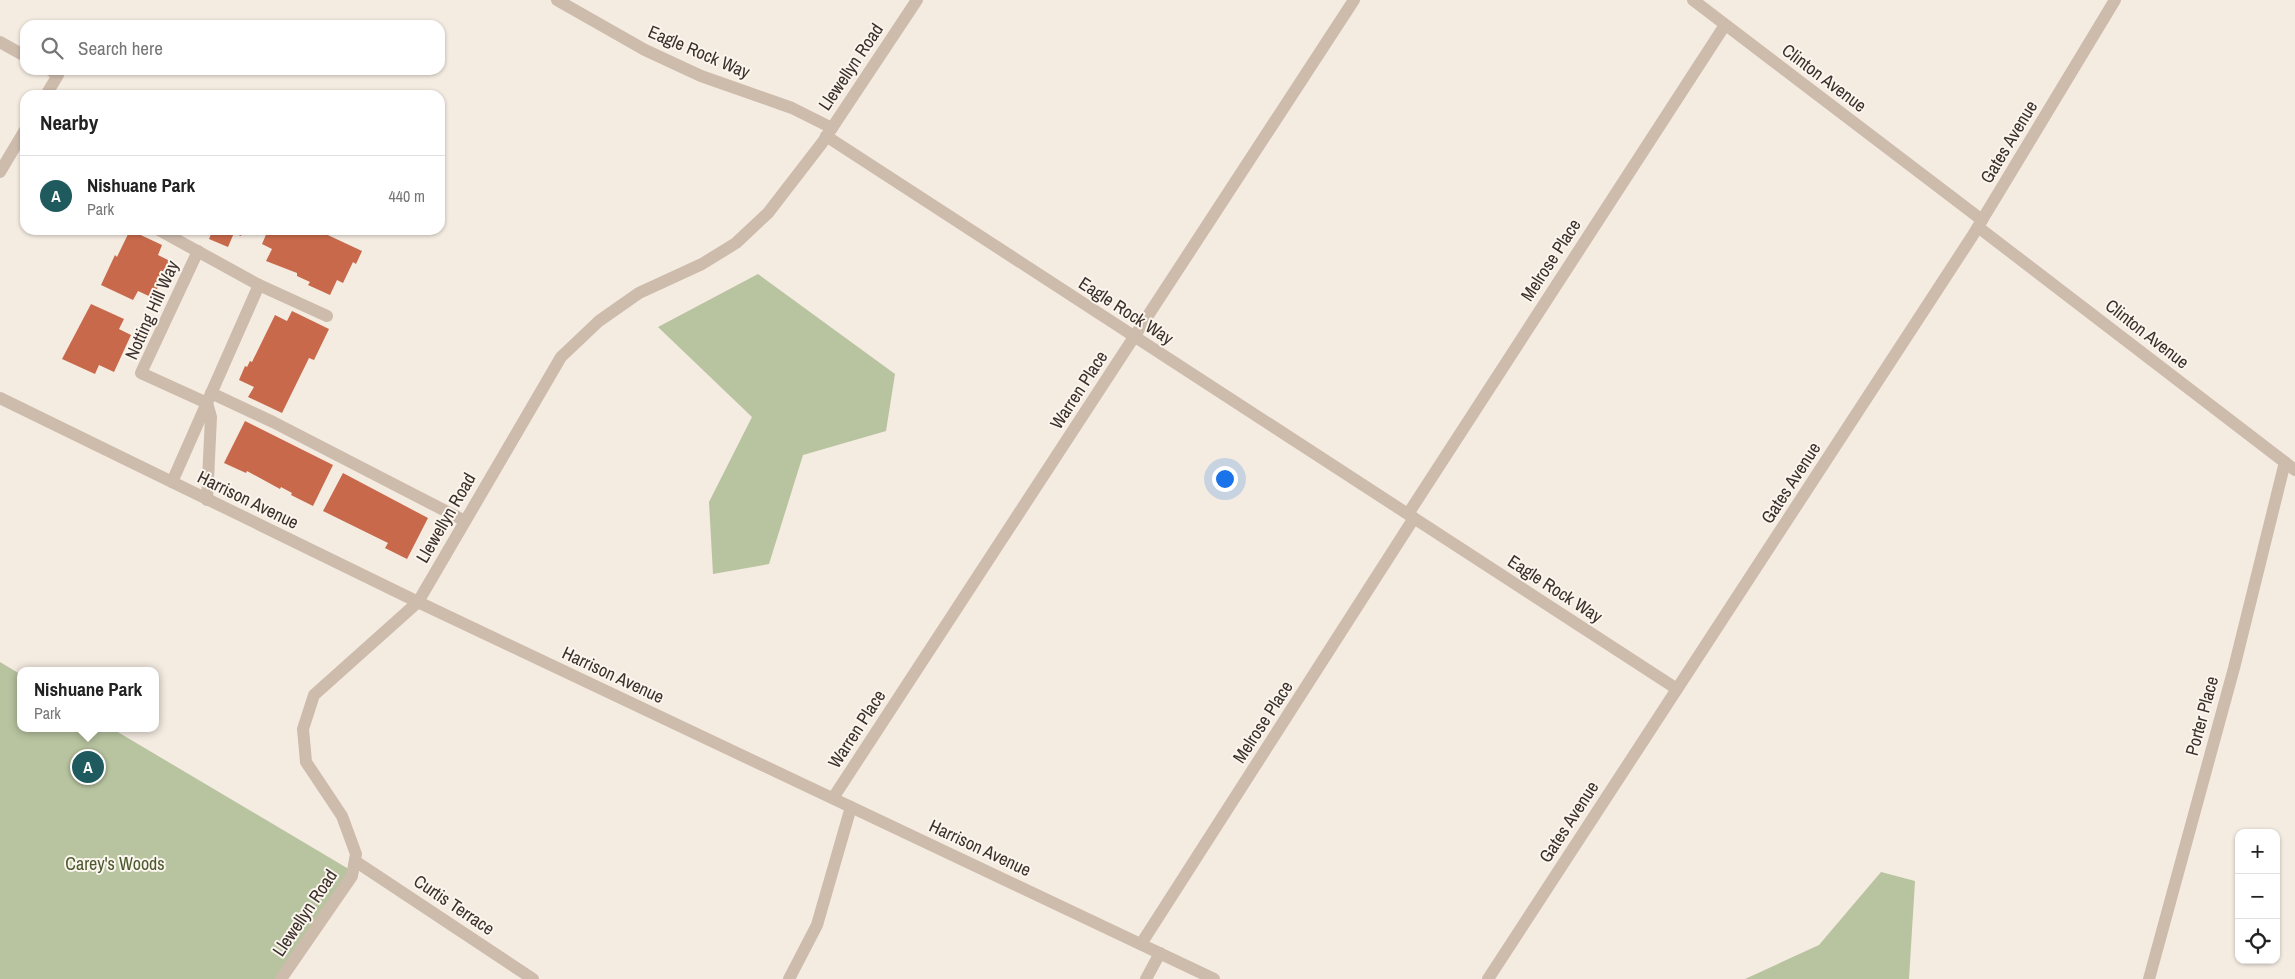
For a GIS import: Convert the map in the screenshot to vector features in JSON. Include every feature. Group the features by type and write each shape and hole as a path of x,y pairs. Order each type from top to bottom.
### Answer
{"street":[{"name":"Eagle Rock Way","path":"557,0 645,50 701,76 792,108 1134,337 1677,689"},
{"name":"Llewellyn Road","path":"281,979 352,876 356,854 342,816 306,762 303,729 314,695 418,602 561,357 599,321 639,293 702,264 736,243 768,213 829,132 916,0"},
{"name":"Warren Place","path":"833,798 1354,0"},
{"name":"Clinton Avenue","path":"1693,0 2290,466"},
{"name":"Gates Avenue","path":"1488,979 1980,224 2115,0"},
{"name":"Melrose Place","path":"1141,944 1725,24"},
{"path":"0,42 20,53"},
{"path":"48,90 53,75"},
{"path":"0,172 20,138"},
{"name":"Notting Hill Way","path":"168,235 259,285 327,316"},
{"name":"Notting Hill Way","path":"198,251 141,373 209,398"},
{"path":"172,482 259,285"},
{"name":"Harrison Avenue","path":"0,398 418,602 1214,979"},
{"path":"209,398 273,422 465,521"},
{"path":"207,500 211,416 209,398"},
{"name":"Porter Place","path":"2149,979 2290,466"},
{"path":"789,979 817,925 851,807"},
{"name":"Curtis Terrace","path":"355,861 533,979"},
{"path":"1146,979 1160,953"}],"green space":[{"path":"758,274 895,374 886,431 803,455 769,564 713,574 709,502 752,417 658,327"},
{"name":"Carey's Woods","path":"0,662 17,672 17,732 118,732 352,871 280,979 0,979"},
{"path":"1881,872 1915,881 1909,979 1745,979 1819,945"}],"building":[{"path":"128,235 141,235 162,245 158,255 170,261 153,298 138,291 133,300 101,285 115,255 117,257"},
{"path":"211,235 233,235 228,247 209,239"},
{"path":"266,235 328,235 362,251 356,264 353,262 343,283 337,280 330,295 308,285 310,282 297,276 297,273 266,261 272,249 262,244"},
{"path":"91,304 124,319 119,329 131,335 114,372 99,365 95,374 62,359"},
{"path":"292,311 329,329 314,360 309,358 282,413 248,397 254,387 239,380 245,366 247,367 250,361 252,362 275,315 287,321"},
{"path":"245,421 333,465 313,506 291,495 292,493 281,487 280,489 247,471 246,473 224,463"},
{"path":"343,473 428,518 407,559 385,548 388,543 323,511"}],"place":[{"name":"Nishuane Park","path":"88,767"}]}
